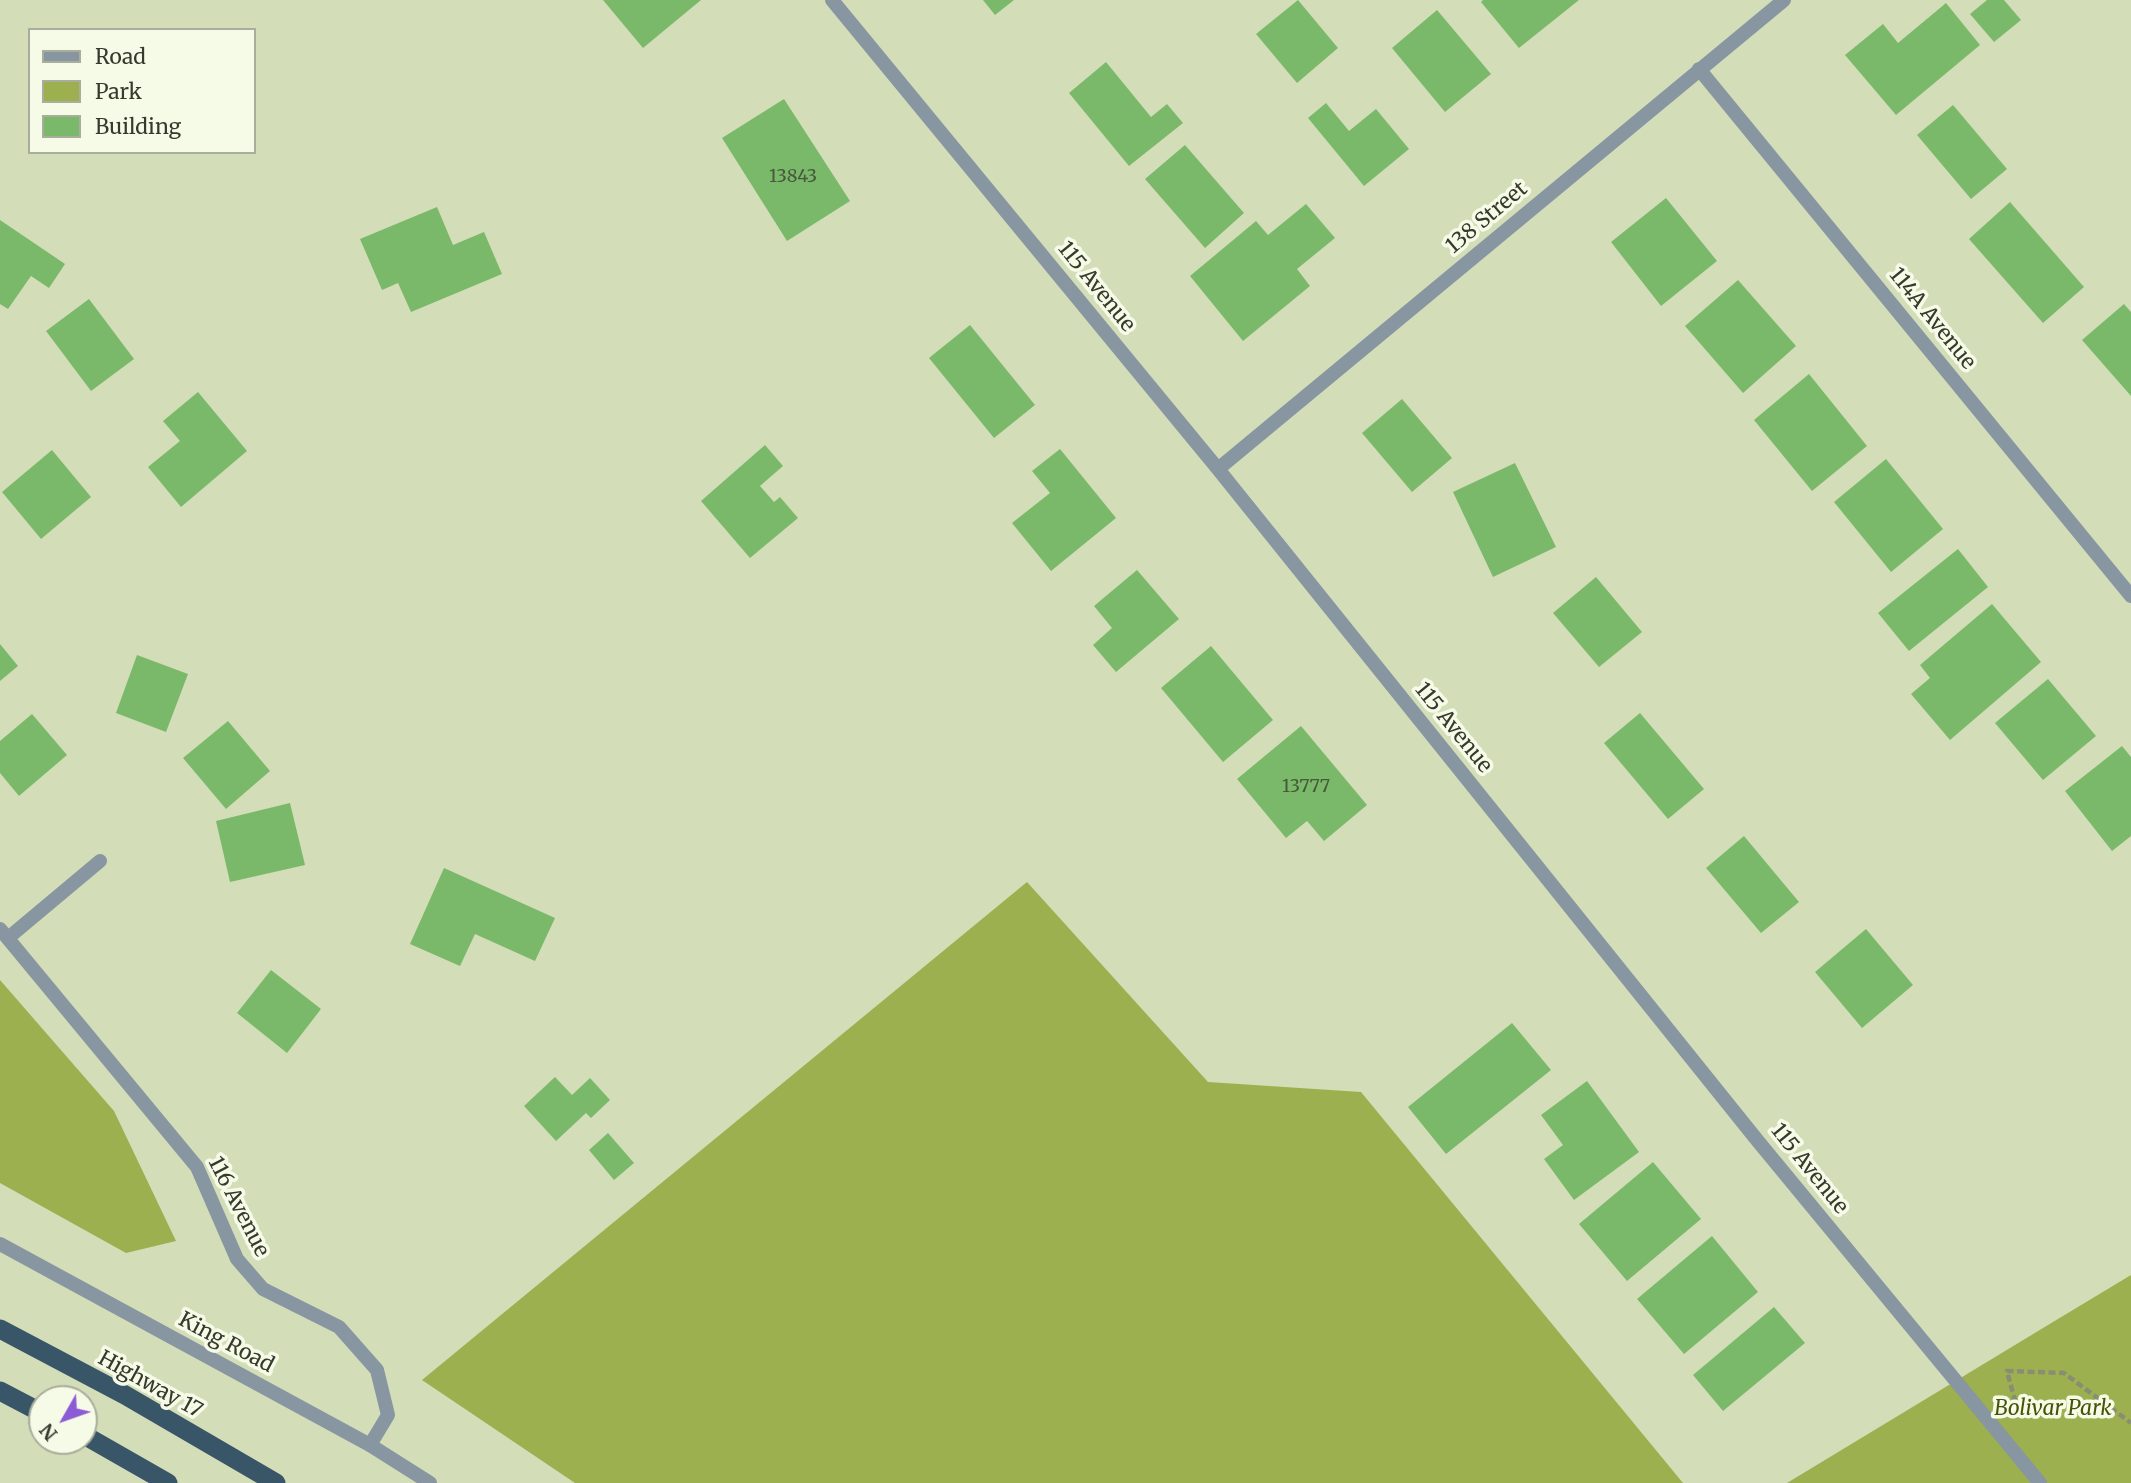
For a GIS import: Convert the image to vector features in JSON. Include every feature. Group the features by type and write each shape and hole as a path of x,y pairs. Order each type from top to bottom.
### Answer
{"highway":[{"name":"Highway 17","path":"0,1329 125,1395 276,1483"},
{"path":"0,1391 28,1406"},
{"path":"98,1443 168,1483"}],"street":[{"name":"115 Avenue","path":"832,0 1218,469 1757,1140 2040,1483"},
{"name":"138 Street","path":"1218,469 1784,0"},
{"name":"114A Avenue","path":"1699,69 2131,596"},
{"name":"116 Avenue","path":"100,861 4,934 197,1167 237,1258 263,1289 339,1327 377,1370 388,1415 370,1445"},
{"name":"King Road","path":"0,1244 370,1445 430,1483"}],"path":[{"path":"2006,1443 2023,1429 2007,1371 2064,1373 2131,1423"}],"green space":[{"path":"1027,882 1208,1082 1361,1092 1683,1483 575,1483 422,1380"},
{"path":"0,980 114,1111 176,1241 126,1253 0,1183"},
{"name":"Bolivar Park","path":"2131,1275 2131,1483 1787,1483 2048,1325"}],"building":[{"path":"603,0 701,0 643,48"},
{"path":"983,0 1014,0 995,15"},
{"path":"1298,0 1338,48 1297,83 1256,34"},
{"path":"1579,0 1519,48 1481,2"},
{"path":"1987,0 2004,0 2021,20 1994,42 1970,14"},
{"path":"1946,3 1980,45 1896,115 1845,55 1883,24 1898,43"},
{"path":"1437,10 1491,74 1445,112 1392,48"},
{"path":"1106,62 1151,117 1167,104 1183,123 1129,166 1069,93"},
{"path":"784,99 850,201 787,241 722,138"},
{"path":"1326,103 1349,131 1376,109 1409,149 1364,186 1308,118"},
{"path":"1953,105 2007,169 1971,199 1917,135"},
{"path":"1185,145 1244,213 1205,248 1145,179"},
{"path":"1666,198 1717,261 1661,306 1611,242"},
{"path":"2010,202 2084,287 2043,323 1969,239"},
{"path":"1306,204 1335,238 1297,269 1310,286 1243,341 1190,276 1256,221 1268,235"},
{"path":"437,207 453,245 484,232 502,274 411,312 398,283 382,290 360,239"},
{"path":"0,220 65,264 49,288 31,276 8,309 0,304"},
{"path":"1738,280 1796,346 1743,393 1685,326"},
{"path":"89,299 134,359 91,391 46,331"},
{"path":"2124,304 2131,312 2131,396 2082,340"},
{"path":"970,325 1035,405 994,438 929,358"},
{"path":"1809,374 1867,446 1812,491 1754,420"},
{"path":"198,392 247,451 181,507 148,467 180,441 163,421"},
{"path":"1402,399 1452,458 1412,492 1362,433"},
{"path":"765,445 783,466 760,486 774,502 780,497 798,518 750,558 701,501"},
{"path":"1060,449 1116,518 1051,571 1012,523 1050,493 1032,471"},
{"path":"52,450 91,497 41,539 2,492"},
{"path":"1886,459 1943,529 1891,572 1834,502"},
{"path":"1515,463 1556,547 1493,577 1453,492"},
{"path":"1958,549 1988,587 1909,651 1878,613"},
{"path":"1137,570 1179,619 1116,672 1093,645 1112,628 1094,606"},
{"path":"1596,577 1642,632 1599,667 1553,613"},
{"path":"1992,604 2041,662 1950,740 1911,694 1930,678 1920,665"},
{"path":"0,644 18,666 0,681"},
{"path":"1211,646 1273,720 1223,762 1161,688"},
{"path":"137,655 188,674 166,732 116,713"},
{"path":"2048,679 2096,736 2043,780 1995,723"},
{"path":"1640,713 1704,789 1668,819 1604,743"},
{"path":"32,714 67,755 19,796 0,773 0,741"},
{"path":"228,721 270,771 226,809 183,758"},
{"path":"1301,726 1367,805 1324,841 1307,821 1286,838 1237,779"},
{"path":"2122,746 2131,757 2131,836 2112,851 2065,791"},
{"path":"290,803 305,865 230,882 216,821"},
{"path":"1744,836 1799,902 1761,933 1706,868"},
{"path":"444,868 555,918 535,961 475,934 460,966 410,944"},
{"path":"1866,929 1913,985 1862,1028 1815,972"},
{"path":"271,970 321,1009 287,1053 237,1013"},
{"path":"1512,1023 1551,1070 1446,1154 1408,1107"},
{"path":"555,1077 572,1095 590,1078 610,1100 591,1118 586,1113 556,1141 524,1106"},
{"path":"1587,1081 1639,1152 1574,1200 1544,1159 1563,1145 1541,1115"},
{"path":"608,1133 634,1163 614,1180 589,1150"},
{"path":"1653,1162 1701,1219 1627,1281 1579,1224"},
{"path":"1712,1236 1758,1292 1684,1354 1637,1299"},
{"path":"1774,1307 1805,1343 1723,1411 1693,1375"}]}
